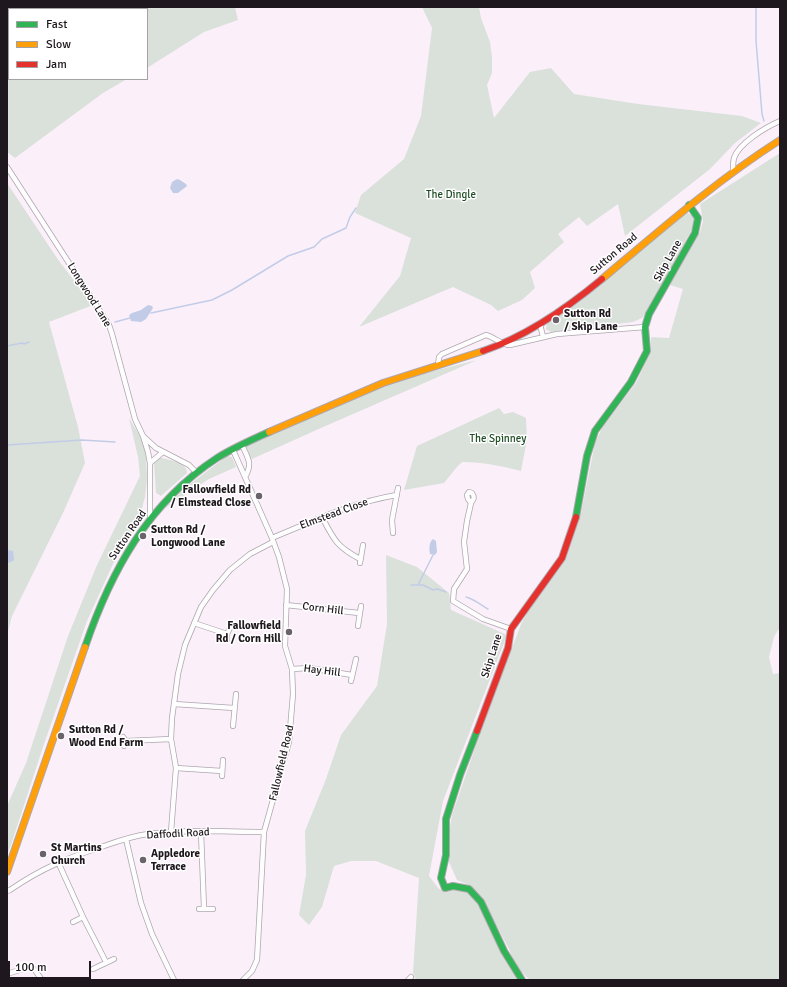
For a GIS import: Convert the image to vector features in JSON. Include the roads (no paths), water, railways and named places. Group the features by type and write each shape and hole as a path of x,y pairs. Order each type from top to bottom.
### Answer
{"main road":[{"name":"Sutton Road","path":"7,872 99,607 117,568 129,548 150,517 177,489 224,454 242,445 379,385 409,374 478,353 540,324 586,292 689,205 733,171 780,140"},
{"name":"Skip Lane","path":"522,980 504,951 481,902 469,889 453,886 445,888 441,878 446,855 446,819 460,775 508,648 511,629 562,558 576,518 587,456 595,431 631,382 647,351 645,327 649,314 695,232 698,218 689,205"}],"street":[{"path":"733,171 734,159 741,148 754,135 780,121"},
{"name":"Longwood Lane","path":"7,167 109,325 135,419 143,436 150,463 150,517"},
{"path":"540,324 543,337"},
{"path":"438,365 439,357 442,354 486,335 493,337 505,345 510,345 557,334 645,327"},
{"name":"Longwood Lane","path":"143,436 156,448 189,465 197,473"},
{"path":"242,445 250,463 249,471 245,477"},
{"name":"Fallowfield Road","path":"233,450 279,557 286,589 285,646 292,669 293,700 289,742 264,832 257,960 252,971 243,980"},
{"path":"150,463 163,452"},
{"path":"393,533 392,520 398,488"},
{"name":"Elmstead Close","path":"171,832 176,768 172,739 174,704 178,674 185,645 201,607 230,570 250,554 272,540 344,508 397,495"},
{"path":"471,503 466,521 464,542 467,569 454,589 453,601 483,618 511,629"},
{"path":"322,517 334,540 346,552 360,561 362,545"},
{"name":"Corn Hill","path":"286,605 359,613"},
{"name":"Corn Hill","path":"358,626 361,606"},
{"path":"194,624 227,634"},
{"path":"227,640 227,634 230,628"},
{"name":"Hay Hill","path":"351,681 356,659"},
{"name":"Hay Hill","path":"292,669 309,668 352,675"},
{"path":"233,726 236,694"},
{"path":"174,704 234,708"},
{"path":"125,741 172,739"},
{"path":"176,768 222,773 223,760"},
{"name":"Daffodil Road","path":"7,891 58,862 81,853 147,834 171,832 264,832"},
{"path":"201,832 202,909 213,909"},
{"path":"126,839 141,903 152,934 174,980"},
{"path":"58,862 83,917 106,962"},
{"path":"73,922 83,917"},
{"path":"93,969 114,959"},
{"path":"7,974 21,968 29,967 34,969 42,980"}],"water":[{"path":"177,179 187,186 178,193 173,193 170,188 172,182"},
{"path":"148,305 152,306 153,308 146,319 141,322 131,321 129,315"},
{"path":"433,539 436,541 437,552 435,555 430,554 429,548"},
{"path":"7,550 13,551 14,560 7,563"}],"waterway":[{"path":"756,7 756,41 762,114 764,121"},
{"path":"151,313 212,300 232,290 288,256 314,247 322,239 346,228 350,217 356,208"},
{"path":"115,322 130,318"},
{"path":"7,346 29,342"},
{"path":"7,445 82,440 115,442"},
{"path":"418,585 433,555"},
{"path":"411,585 423,585 433,590 437,589 446,592"},
{"path":"466,597 488,609"}],"place":[{"name":"Sutton Rd / Skip Lane","path":"556,320"},
{"name":"Fallowfield Rd / Elmstead Close","path":"259,496"},
{"name":"Sutton Rd / Longwood Lane","path":"143,536"},
{"name":"Fallowfield Rd / Corn Hill","path":"289,632"},
{"name":"Sutton Rd / Wood End Farm","path":"61,736"},
{"name":"St Martins Church","path":"43,854"},
{"name":"Appledore Terrace","path":"143,860"}],"park label":[{"name":"The Dingle","path":"451,195"},
{"name":"The Spinney","path":"498,439"}]}
